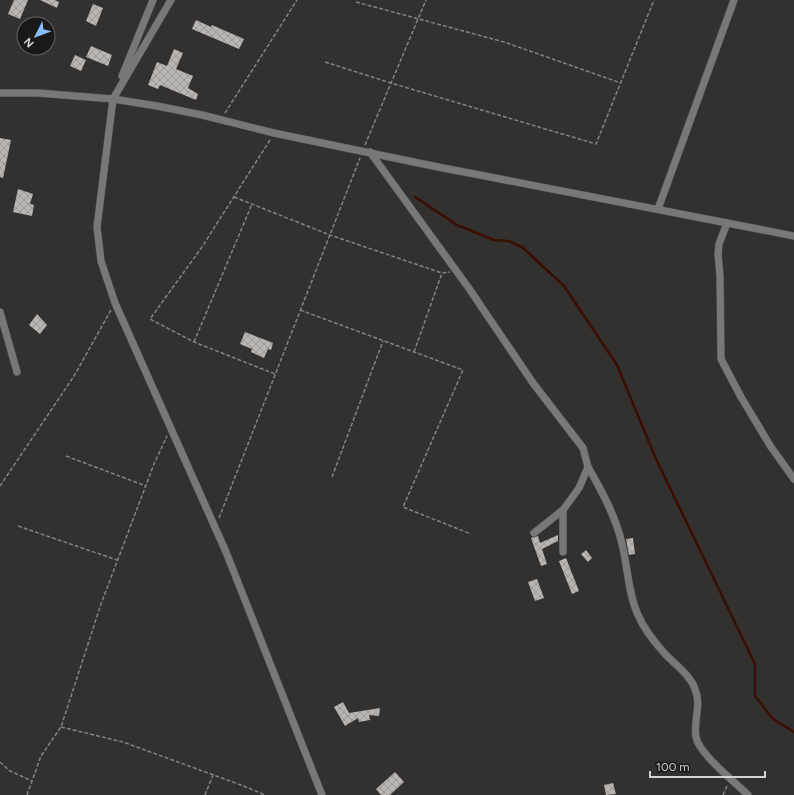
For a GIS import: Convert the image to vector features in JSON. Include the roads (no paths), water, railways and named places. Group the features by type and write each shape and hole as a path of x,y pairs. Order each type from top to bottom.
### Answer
{"street":[{"path":"153,0 114,99 97,227 101,260 115,303 215,529 322,795"},
{"path":"114,99 171,0"},
{"path":"658,209 734,0"},
{"path":"0,93 38,93 114,99 220,120 274,133 794,236"},
{"path":"366,151 458,272 533,383 583,448 588,467 602,492 620,536 630,589 638,616 657,644 688,676 695,688 698,699 696,730 699,744 730,779 748,795"},
{"path":"727,223 719,244 718,254 720,276 721,359 741,397 768,442 794,479"},
{"path":"0,312 17,372"},
{"path":"534,533 562,510 579,488 588,467"},
{"path":"562,510 564,530 563,552"}],"waterway":[{"path":"415,197 457,225 494,240 508,241 522,247 564,286 617,365 656,459 755,664 755,696 773,719 794,732"}]}
